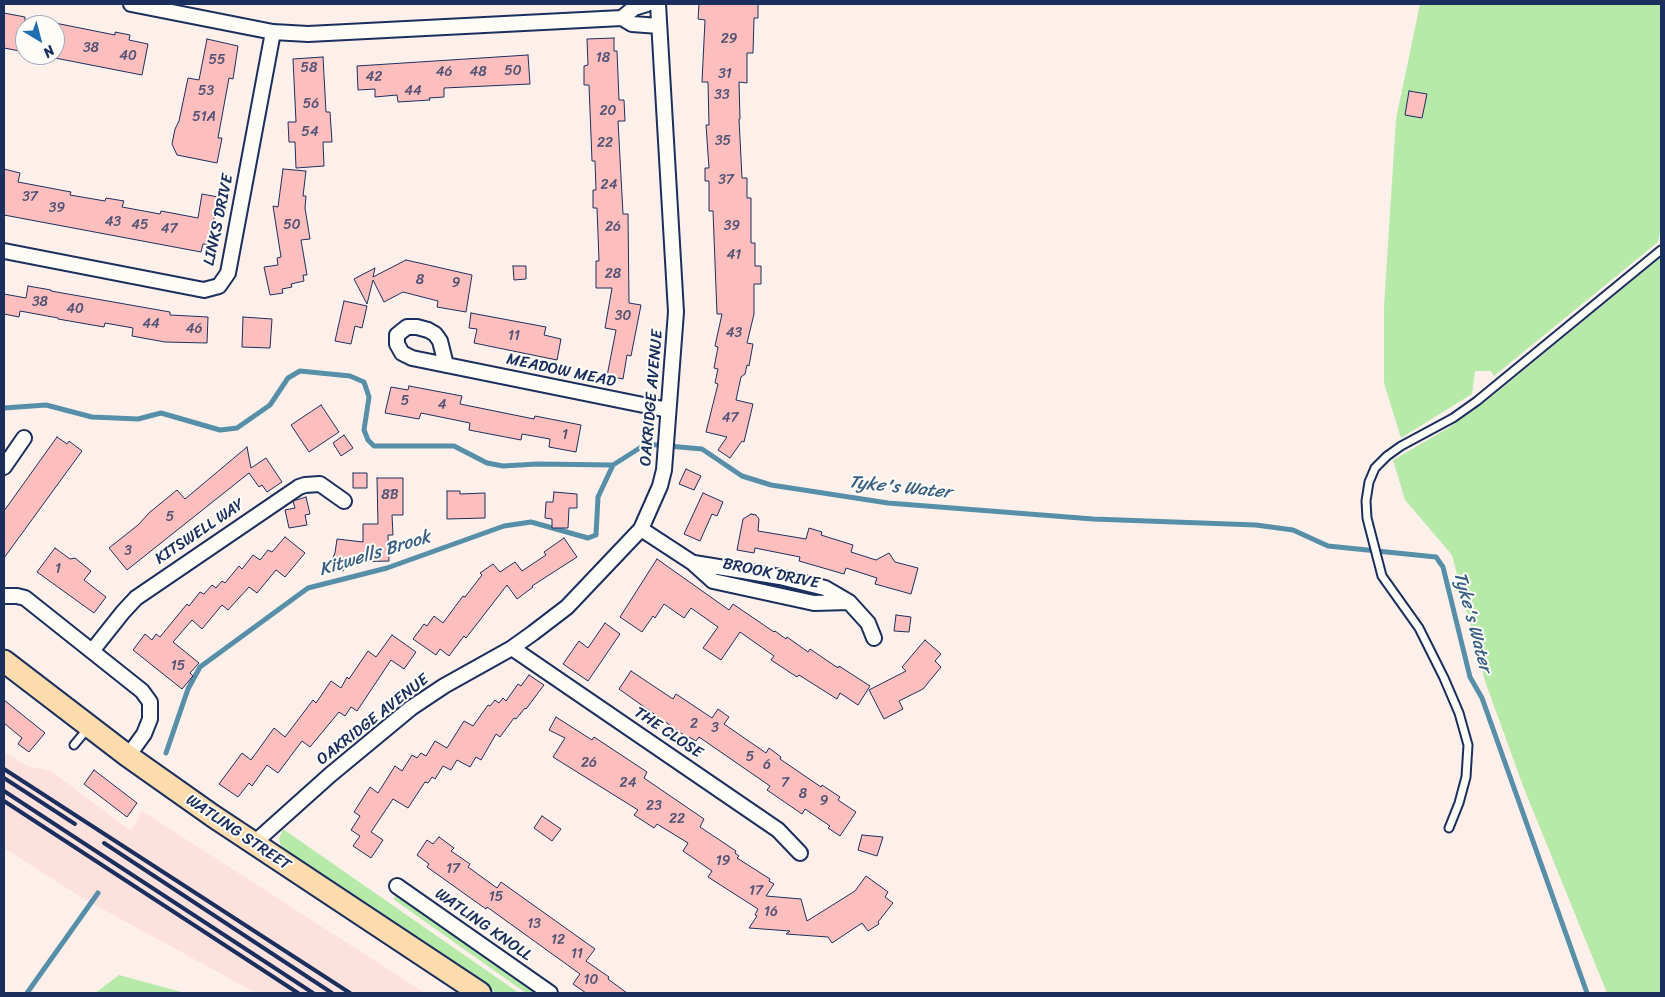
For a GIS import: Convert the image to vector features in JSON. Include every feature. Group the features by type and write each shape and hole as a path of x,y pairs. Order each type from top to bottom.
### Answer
{"main road":[{"name":"WATLING STREET","path":"4,661 128,756 254,844 480,993"}],"street":[{"path":"131,4 274,32 308,34 622,18 632,24 659,26"},
{"path":"622,18 634,8 647,4"},
{"name":"OAKRIDGE AVENUE","path":"254,844 330,775 406,712 444,686 512,648 567,607 642,529 660,486 664,470 676,312 658,4"},
{"name":"LINKS DRIVE","path":"4,251 204,290 219,286 228,273 274,32"},
{"name":"MEADOW MEAD","path":"446,365 668,410"},
{"path":"4,467 24,438"},
{"name":"KITSWELL WAY","path":"92,650 136,598 299,487 320,484 344,501"},
{"name":"BROOK DRIVE","path":"642,529 693,563 780,577 825,588 849,602 868,623 874,638"},
{"path":"4,596 24,598 142,691 150,702 150,718 144,734 128,756"},
{"name":"THE CLOSE","path":"512,648 778,830 800,853"},
{"name":"WATLING KNOLL","path":"397,886 550,993"}],"lane":[{"path":"1449,828 1460,803 1466,777 1468,745 1460,713 1419,628 1382,576 1367,518 1366,501 1369,482 1375,468 1401,446 1453,418 1476,401 1661,250"},
{"path":"74,745 89,727"}],"shaded area":[{"path":"4,752 28,766 51,771 131,831 142,811 425,993 256,993 84,899 4,848"}],"green space":[{"path":"1420,4 1661,4 1661,229 1658,242 1494,376 1491,371 1475,371 1472,394 1401,438 1384,383 1384,306 1396,119"},
{"path":"1661,257 1661,993 1607,993 1523,786 1485,681 1452,555 1405,500 1393,460 1450,427 1490,398"},
{"path":"283,829 519,993 496,993 286,853 279,839"},
{"path":"396,895 538,993 526,993 393,899"},
{"path":"119,975 185,993 95,993"}],"building":[{"path":"699,4 758,4 758,18 754,18 753,53 747,53 747,83 739,82 739,119 742,178 747,178 747,198 751,198 751,243 755,243 755,266 761,266 761,284 754,284 754,314 747,343 753,344 749,366 747,365 745,374 741,377 736,400 753,404 744,442 742,441 730,458 718,450 727,437 706,432 718,384 715,383 718,369 714,368 718,347 715,346 722,314 717,314 713,211 709,211 709,181 705,181 705,168 709,168 706,125 709,125 708,82 702,82 705,20 698,19"},
{"path":"4,13 15,15 15,50 4,48"},
{"path":"65,25 115,35 115,32 130,35 129,40 148,44 142,75 65,60"},
{"path":"614,38 614,51 617,51 619,100 624,100 625,121 618,121 623,214 628,214 629,303 641,305 631,356 627,355 623,379 607,376 616,330 605,328 612,288 596,288 596,261 599,261 597,208 593,208 593,190 596,190 595,161 592,161 589,85 584,85 584,66 588,65 587,39"},
{"path":"207,39 238,46 233,79 229,78 218,138 222,138 217,163 177,155 172,144 188,78 199,80"},
{"path":"528,55 530,84 444,88 444,97 398,102 397,95 375,97 375,89 358,90 357,66"},
{"path":"323,57 326,112 330,112 332,142 323,142 324,166 296,168 295,142 289,142 288,122 296,122 293,59"},
{"path":"1409,91 1427,94 1422,118 1405,115"},
{"path":"4,169 20,173 18,182 71,192 70,195 105,201 106,198 124,201 122,207 160,214 161,211 198,218 202,194 218,197 209,245 203,244 201,252 4,215"},
{"path":"283,169 306,171 303,196 306,196 305,208 310,239 301,240 307,275 303,275 304,281 291,284 292,287 282,289 283,293 270,295 264,267 278,265 277,258 281,257 273,206 278,207"},
{"path":"406,260 472,275 466,312 437,307 438,301 403,292 384,302 373,280 367,304 354,279 375,268 373,277"},
{"path":"513,266 526,266 526,279 514,280"},
{"path":"28,286 170,312 170,315 208,317 207,343 165,342 132,336 133,328 105,323 104,327 20,311 19,317 4,314 4,294 26,298"},
{"path":"344,301 367,306 362,328 355,326 351,344 335,341"},
{"path":"471,313 546,327 544,335 561,339 557,360 474,343 477,329 469,328"},
{"path":"243,317 272,319 270,348 242,347"},
{"path":"409,386 462,396 460,404 534,419 535,416 581,425 576,452 549,447 550,439 522,434 521,440 469,430 470,423 421,413 419,419 385,413 391,387 408,390"},
{"path":"321,405 339,432 309,452 291,425"},
{"path":"344,435 353,448 341,456 333,443"},
{"path":"57,437 67,444 69,441 82,451 4,558 4,511"},
{"path":"247,447 251,468 266,458 282,482 267,492 262,485 259,487 249,473 127,570 109,548 177,490 185,499"},
{"path":"686,469 701,476 694,490 679,484"},
{"path":"353,473 367,473 367,488 353,488"},
{"path":"377,478 403,478 403,515 392,515 393,535 388,535 389,561 348,562 343,571 330,564 335,553 337,539 363,542 363,524 378,524"},
{"path":"447,491 460,491 460,494 485,493 485,518 447,519"},
{"path":"554,492 577,494 577,508 569,508 568,528 552,528 552,519 545,518 546,502 553,502"},
{"path":"703,493 723,502 717,516 712,514 700,541 684,534"},
{"path":"306,497 310,514 305,515 307,525 289,528 285,510 295,508 293,501"},
{"path":"751,514 756,515 759,519 758,531 806,539 809,528 822,532 821,535 853,545 851,552 876,560 889,553 895,562 918,568 911,594 875,584 877,578 846,568 844,574 799,561 800,557 755,548 754,553 737,550 743,519"},
{"path":"285,537 305,553 285,577 276,570 257,593 249,587 228,610 222,605 202,629 192,620 173,642 199,663 190,673 193,676 182,689 133,650 145,634 152,640 156,634 160,637 187,604 189,606 200,592 204,594 212,585 216,588 222,581 225,583 239,566 242,569 253,555 260,560 268,550 272,552"},
{"path":"564,538 577,557 532,586 517,599 507,585 466,638 464,636 449,656 440,649 436,655 413,639 424,624 427,626 434,616 443,623 463,596 465,597 482,575 480,573 493,564 500,572 515,562 522,571 546,555 544,552"},
{"path":"55,548 70,559 75,558 91,571 84,580 106,597 94,613 37,572"},
{"path":"657,559 729,610 733,604 774,632 786,639 787,637 808,652 810,649 870,686 858,705 840,693 837,699 799,675 797,677 771,660 774,656 740,632 721,660 703,648 718,627 691,608 684,618 664,604 655,618 653,616 642,632 620,617"},
{"path":"896,615 911,617 909,632 894,631"},
{"path":"605,623 620,634 588,681 563,664 579,641 588,648"},
{"path":"392,635 416,652 404,669 391,660 357,711 351,707 345,716 339,712 310,747 302,741 278,773 267,765 252,786 249,783 238,797 219,784 242,753 251,760 274,728 285,737 313,700 316,703 331,681 341,688 347,677 349,679 368,651 376,657"},
{"path":"925,640 941,654 935,661 941,667 923,689 899,701 903,709 884,719 869,690 906,671 902,667"},
{"path":"631,671 673,699 676,694 712,718 718,709 729,717 724,724 766,753 769,748 781,757 780,759 821,787 822,785 840,797 838,800 856,812 840,836 828,828 830,826 805,809 802,814 767,790 770,786 699,737 696,741 688,738 619,689"},
{"path":"529,675 544,685 526,709 516,719 514,718 500,737 496,734 481,760 476,757 470,767 457,760 451,770 443,766 435,779 432,777 428,783 425,782 408,808 393,799 371,832 383,840 371,858 353,846 360,836 351,830 360,816 354,812 370,787 378,793 395,766 402,771 412,755 417,758 421,753 426,756 435,741 447,748 464,721 473,726 488,705 490,706 495,700 499,703 503,698 506,701 518,684 521,686"},
{"path":"4,700 45,733 29,752 18,744 22,738 4,723"},
{"path":"556,717 592,740 594,737 647,772 644,778 704,819 700,827 736,851 735,853 739,856 737,858 770,879 769,881 774,884 766,896 801,899 807,921 855,891 866,876 888,892 885,897 893,903 878,922 879,924 868,931 862,923 832,943 828,937 786,934 790,931 749,928 757,916 755,915 758,909 708,877 712,871 683,851 688,843 657,824 654,828 634,815 638,810 553,757 565,738 549,730"},
{"path":"94,770 137,803 127,817 84,784"},
{"path":"542,816 561,829 552,841 534,828"},
{"path":"862,835 883,837 877,856 858,850"},
{"path":"439,837 454,848 451,851 470,864 468,867 497,888 501,882 595,949 586,961 609,977 608,979 627,993 586,993 573,984 580,974 487,907 486,909 427,867 429,864 417,855 427,840 433,844"}],"waterway":[{"name":"Tyke's Water","path":"4,408 46,405 92,417 138,419 161,413 220,430 237,428 270,405 288,378 300,371 350,376 364,382 369,397 364,430 368,440 374,446 454,446 487,463 503,466 537,464 613,465 646,444 702,449 742,476 771,485 888,503 1093,519 1256,525 1293,530 1328,546 1436,557 1443,567 1470,677 1482,698 1587,993"},
{"name":"Kitwells Brook","path":"166,753 188,689 200,667 308,588 387,568 504,526 531,522 588,538 596,535 598,497 613,465"},
{"name":"Kitwells Brook","path":"27,993 98,893"}],"railway":[{"path":"4,769 350,993"},
{"path":"4,778 75,824"},
{"path":"4,791 313,993"},
{"path":"4,801 298,993"},
{"path":"104,843 332,993"}]}
